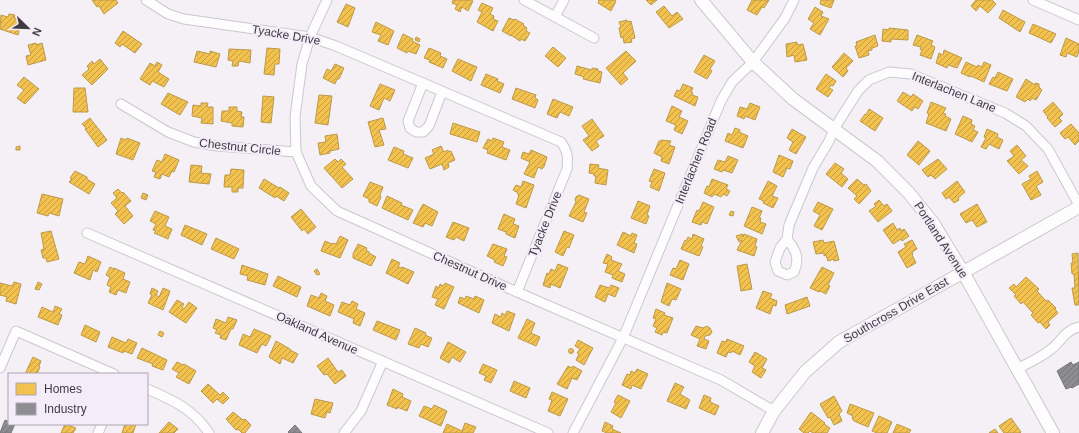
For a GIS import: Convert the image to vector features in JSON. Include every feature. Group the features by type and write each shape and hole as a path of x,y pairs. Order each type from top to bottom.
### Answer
{"street":[{"name":"Tyacke Drive","path":"146,0 168,14 184,19 310,37 336,46 561,142 567,150 568,168 517,292"},
{"name":"Chestnut Drive","path":"327,0 310,37 302,64 295,117 296,152 311,186 337,210 517,292 721,380 774,411"},
{"path":"524,0 594,38"},
{"path":"555,17 564,0"},
{"name":"Portland Avenue","path":"701,0 753,62 793,99 877,161 910,192 933,223 963,272 1053,433"},
{"name":"Interlachen Road","path":"623,338 721,101 732,82 753,62 785,18 794,0"},
{"path":"1033,0 1079,20"},
{"name":"Interlachen Lane","path":"787,239 789,225 813,168 829,141 834,128 858,91 869,80 889,72 911,74 1005,113 1026,126 1048,149 1079,206"},
{"path":"423,83 408,120 410,128 416,132 423,132 429,126 442,92"},
{"name":"Chestnut Circle","path":"121,104 168,132 194,142 217,146 296,152"},
{"name":"Southcross Drive East","path":"762,433 774,411 805,372 840,342 1079,206"},
{"name":"Oakland Avenue","path":"87,233 548,433"},
{"path":"1017,369 1049,351 1066,333 1079,327"},
{"path":"0,368 16,332 112,373"},
{"path":"573,433 623,338"},
{"path":"344,433 360,411 383,361"},
{"path":"148,388 173,400 194,415 209,433"}],"building: Homes":[{"path":"92,0 116,0 118,3 104,14 99,6 97,7"},
{"path":"453,0 473,1 468,11 462,7 460,12 455,9 457,5 452,3"},
{"path":"599,0 616,1 611,11 598,3"},
{"path":"646,0 657,0 651,5"},
{"path":"752,0 769,0 757,15 747,10"},
{"path":"821,0 834,0 831,8 820,4"},
{"path":"976,0 992,0 996,4 988,13 980,6 976,11 971,6"},
{"path":"482,3 493,8 490,14 494,16 493,19 498,21 493,31 477,22 482,12 478,10"},
{"path":"346,4 355,8 348,27 337,22"},
{"path":"664,6 672,16 677,12 683,19 669,28 656,12"},
{"path":"815,7 823,12 821,16 829,19 820,35 810,29 814,23 808,19"},
{"path":"1003,10 1025,22 1020,32 999,18"},
{"path":"9,14 15,15 14,18 22,20 18,35 0,29 1,15 8,17"},
{"path":"509,18 515,19 524,24 523,25 527,28 526,31 530,33 525,41 521,39 520,41 502,31"},
{"path":"627,20 627,22 631,21 635,38 631,39 632,42 624,43 623,37 621,38 619,28 621,27 619,22"},
{"path":"376,22 394,31 388,45 378,41 381,35 372,32"},
{"path":"1033,24 1056,34 1051,43 1029,33"},
{"path":"889,28 908,30 908,40 891,39 891,42 882,41 883,29 889,30"},
{"path":"123,31 142,44 135,53 122,44 120,47 115,43"},
{"path":"403,34 413,39 412,41 420,45 416,54 408,51 407,53 397,48"},
{"path":"875,35 878,46 868,51 869,55 859,58 855,46 857,46 856,42"},
{"path":"917,35 933,41 931,45 935,47 931,59 920,55 922,50 920,49 921,47 913,45"},
{"path":"416,37 420,39 419,42 415,40"},
{"path":"1066,38 1079,44 1077,57 1067,53 1066,57 1060,55"},
{"path":"797,42 797,45 803,44 807,60 795,62 794,55 787,57 786,44"},
{"path":"36,43 36,45 42,43 46,60 28,65 26,56 31,55 28,45"},
{"path":"553,47 566,58 558,67 545,56"},
{"path":"267,48 280,49 279,64 275,64 274,75 264,74"},
{"path":"429,48 441,53 440,56 447,59 443,68 429,62 430,60 424,58"},
{"path":"229,49 251,50 250,63 239,61 238,66 232,66 233,61 228,60"},
{"path":"944,50 962,58 957,68 948,65 947,68 936,63 939,53 943,55"},
{"path":"197,51 210,54 210,51 220,54 216,67 194,62"},
{"path":"626,51 636,61 623,73 628,79 621,85 606,68"},
{"path":"844,53 853,61 846,68 848,71 843,77 832,67"},
{"path":"704,55 715,61 710,69 712,71 707,79 694,72"},
{"path":"100,59 108,69 92,85 82,75 89,69 87,66 92,61 94,64"},
{"path":"458,59 477,67 471,81 452,71"},
{"path":"157,62 162,65 158,72 169,79 164,87 152,81 150,85 140,79 150,63 155,66"},
{"path":"966,62 977,67 978,65 982,67 984,62 991,65 984,82 961,73"},
{"path":"335,64 344,68 335,84 323,78 327,69 331,71"},
{"path":"577,66 592,70 592,68 598,69 598,71 602,72 600,83 583,79 584,77 575,74"},
{"path":"998,72 1013,79 1007,91 989,84"},
{"path":"486,74 498,79 497,81 504,84 500,93 481,85"},
{"path":"826,74 836,81 833,86 831,85 829,88 833,90 828,97 816,89"},
{"path":"24,77 39,89 25,104 17,98 24,90 17,85"},
{"path":"1026,79 1035,85 1035,83 1039,84 1039,87 1042,90 1036,100 1032,98 1030,101 1028,99 1025,102 1016,97"},
{"path":"380,84 395,90 390,101 384,98 379,110 370,106"},
{"path":"683,84 693,88 691,92 693,93 692,95 698,97 695,106 674,96 677,90 680,91"},
{"path":"74,88 85,88 88,112 73,112"},
{"path":"516,88 536,95 535,98 538,100 535,108 512,99"},
{"path":"903,92 911,97 913,94 923,101 918,109 915,107 912,111 897,101"},
{"path":"168,93 188,102 180,115 161,104"},
{"path":"319,95 332,96 328,125 315,123"},
{"path":"263,96 274,97 271,123 261,122"},
{"path":"553,99 573,107 569,116 560,112 557,118 547,114"},
{"path":"931,102 946,108 943,113 951,119 946,131 926,123 929,114 927,113"},
{"path":"1053,102 1063,114 1059,118 1062,121 1055,127 1043,111"},
{"path":"201,103 208,103 207,107 213,107 213,124 201,123 202,118 192,116 193,105 201,106"},
{"path":"750,103 760,107 755,120 745,116 744,119 737,116 740,107 747,109"},
{"path":"672,106 682,111 679,117 688,121 682,134 674,130 676,125 666,121"},
{"path":"229,107 237,107 237,111 242,112 241,117 244,117 243,127 232,126 232,123 221,121 222,111 229,111"},
{"path":"869,109 883,118 875,131 860,121"},
{"path":"963,116 972,120 971,124 975,126 973,130 978,132 972,142 955,134"},
{"path":"90,118 107,140 98,147 82,124"},
{"path":"383,118 386,129 379,130 384,145 375,147 368,122"},
{"path":"592,119 604,136 596,141 599,146 592,151 583,140 589,136 582,126"},
{"path":"453,123 480,132 477,142 450,134"},
{"path":"1071,124 1079,133 1079,141 1075,145 1068,137 1065,139 1060,133"},
{"path":"735,128 740,130 739,132 748,136 743,148 725,141 728,133 732,135"},
{"path":"792,129 806,137 796,154 789,150 793,142 787,138"},
{"path":"987,129 998,134 997,137 1003,140 999,149 989,144 986,149 981,147 986,138 984,137"},
{"path":"337,134 339,149 320,155 318,143 326,142 325,136"},
{"path":"121,138 126,140 127,138 140,143 133,160 116,154"},
{"path":"493,138 504,142 502,147 510,150 506,160 487,153 488,150 483,148 488,139 492,141"},
{"path":"659,141 671,141 669,145 675,147 669,164 661,161 662,157 654,153"},
{"path":"918,141 930,151 919,165 907,155"},
{"path":"1017,145 1026,156 1021,160 1028,166 1019,174 1007,161 1014,156 1010,151"},
{"path":"20,146 20,150 16,150 16,147"},
{"path":"441,146 444,152 448,150 449,152 451,151 455,160 448,163 449,167 444,170 442,164 430,169 425,158 434,154 432,150"},
{"path":"394,147 404,151 403,154 413,158 408,168 388,160"},
{"path":"531,150 547,157 544,167 542,169 538,167 534,178 524,174 530,162 521,158 523,152 529,154"},
{"path":"165,154 179,160 174,172 172,171 169,177 162,174 160,179 154,177 156,172 152,171 157,160 162,162"},
{"path":"779,155 793,161 790,169 787,168 783,177 773,172"},
{"path":"728,156 738,160 732,173 714,169 718,160 725,162"},
{"path":"335,159 338,162 341,159 346,164 342,167 353,179 342,188 324,168"},
{"path":"938,159 947,169 935,179 931,175 928,177 922,170"},
{"path":"835,163 844,169 841,173 848,179 842,187 826,174"},
{"path":"590,164 599,165 598,168 608,170 606,185 595,183 596,176 589,173"},
{"path":"191,165 202,166 201,173 211,174 209,184 189,182"},
{"path":"231,169 244,170 243,188 238,188 238,192 232,192 232,187 224,187 225,175 230,175"},
{"path":"654,169 665,173 659,191 650,187 652,182 649,181"},
{"path":"75,171 87,177 87,179 95,184 89,194 69,182"},
{"path":"1037,171 1043,182 1036,186 1041,195 1031,200 1022,184 1031,179 1029,176"},
{"path":"264,179 289,193 284,201 276,196 275,198 259,188"},
{"path":"712,179 728,185 726,189 730,191 727,196 723,194 721,197 714,194 712,197 704,193 707,186 709,187"},
{"path":"857,179 864,185 866,184 871,191 859,204 854,199 857,196 848,188"},
{"path":"523,181 534,185 526,208 516,204 519,195 513,190 516,185 521,187"},
{"path":"768,181 777,186 772,196 778,198 773,208 763,203 764,201 759,199"},
{"path":"957,181 965,192 958,198 959,200 954,203 949,197 946,199 942,193"},
{"path":"370,182 383,187 377,206 369,202 369,199 363,196"},
{"path":"118,189 131,201 125,206 133,216 124,224 115,214 118,211 111,203 117,198 113,193"},
{"path":"143,193 148,195 146,200 141,198"},
{"path":"42,194 63,199 59,216 49,213 48,216 37,213"},
{"path":"579,195 589,199 584,212 587,213 583,222 569,216 576,202 576,197"},
{"path":"387,196 402,203 401,205 413,210 408,220 382,208"},
{"path":"879,200 884,206 887,204 892,211 878,222 869,211 876,206 874,204"},
{"path":"638,201 650,206 646,224 631,218"},
{"path":"703,202 714,207 707,224 702,222 701,225 692,222 697,210 699,211"},
{"path":"818,202 833,209 822,230 814,226 820,215 813,211"},
{"path":"423,204 438,212 432,226 425,223 423,227 413,223"},
{"path":"977,204 987,222 977,227 972,220 966,223 960,214"},
{"path":"752,207 762,211 759,218 761,218 760,222 766,224 762,234 744,226"},
{"path":"301,209 316,227 308,234 304,229 302,231 291,217"},
{"path":"155,211 169,217 165,226 172,229 168,239 154,233 156,231 153,230 156,224 150,221"},
{"path":"731,211 734,212 733,216 729,215"},
{"path":"504,214 515,219 513,224 519,226 515,238 498,229"},
{"path":"453,222 469,228 464,241 456,237 454,240 446,237"},
{"path":"893,223 897,230 900,228 901,231 904,229 909,236 902,241 901,239 893,244 883,230"},
{"path":"185,225 207,234 202,245 181,235"},
{"path":"51,231 59,259 47,262 46,258 43,258 41,250 44,249 41,233"},
{"path":"564,231 574,235 569,248 567,247 563,256 555,252"},
{"path":"623,232 631,236 632,233 637,235 634,243 637,244 634,253 617,245"},
{"path":"693,234 704,239 701,246 703,247 699,256 681,249 685,240 686,241 688,237 692,239"},
{"path":"742,234 743,237 744,234 757,239 755,246 757,247 754,256 737,250 742,240 739,242 736,236"},
{"path":"340,236 348,240 340,258 321,251 325,241 336,244"},
{"path":"216,238 239,249 234,259 211,249"},
{"path":"823,240 824,243 834,241 839,260 834,261 834,259 828,261 826,255 824,256 824,253 816,254 813,242"},
{"path":"912,240 917,249 912,252 916,263 907,268 898,252 906,247 904,244"},
{"path":"358,244 367,248 366,250 369,253 376,257 371,266 353,258 353,254"},
{"path":"493,244 507,249 504,256 507,257 503,266 494,262 495,260 487,256"},
{"path":"1078,253 1079,305 1075,305 1072,288 1075,288 1074,274 1072,274 1071,263 1073,263 1072,254"},
{"path":"607,254 612,257 611,260 622,264 618,271 625,274 622,282 612,278 613,275 605,272 608,264 603,263"},
{"path":"88,256 101,262 97,272 93,270 90,280 74,273 79,262 85,264"},
{"path":"392,259 400,263 398,267 414,272 408,284 386,273"},
{"path":"680,260 689,264 683,280 670,275 673,268 676,269"},
{"path":"558,264 568,268 560,288 551,284 550,288 543,285 547,273 549,274 551,269 555,271"},
{"path":"747,264 752,289 741,291 737,266"},
{"path":"242,265 268,274 265,285 247,280 248,276 240,274"},
{"path":"110,267 125,273 123,279 130,282 126,293 118,290 116,295 109,292 111,287 107,285 110,277 106,275"},
{"path":"822,267 834,273 828,285 830,286 826,294 810,288"},
{"path":"317,269 320,274 317,275 314,271"},
{"path":"278,276 301,287 297,297 273,286"},
{"path":"1026,277 1039,289 1037,291 1046,301 1048,300 1056,308 1055,309 1058,313 1048,322 1050,325 1046,329 1040,322 1038,323 1031,315 1033,313 1023,302 1021,304 1014,296 1016,295 1009,288 1014,284 1016,287"},
{"path":"14,282 21,284 16,304 6,301 7,297 0,295 0,283 12,286"},
{"path":"38,282 42,284 39,290 35,289"},
{"path":"445,283 454,287 444,309 435,305 438,299 432,297 436,286 439,288 440,284 443,286"},
{"path":"667,283 681,289 676,300 672,299 669,306 661,302"},
{"path":"600,285 609,288 611,285 619,288 615,297 608,294 605,302 595,297"},
{"path":"152,288 158,291 156,295 159,297 163,288 170,291 163,310 148,303 152,295 150,294"},
{"path":"763,291 772,294 770,298 777,301 776,306 773,305 770,314 756,308"},
{"path":"321,293 327,296 325,301 334,305 330,316 307,306 311,295 319,298"},
{"path":"466,296 474,299 475,296 484,300 479,313 458,303 460,297 465,299"},
{"path":"807,297 810,306 787,314 785,305"},
{"path":"177,300 184,304 182,307 184,309 189,302 197,308 186,323 169,312"},
{"path":"352,301 358,304 356,309 365,313 360,326 353,323 354,319 338,312 342,302 350,305"},
{"path":"55,306 62,309 59,314 62,315 58,325 38,317 42,307 53,312"},
{"path":"656,309 665,313 664,315 673,318 667,333 663,332 662,335 655,332 657,328 653,326 656,319 653,318"},
{"path":"507,311 515,314 509,331 492,323 495,314 501,317 502,313 505,315"},
{"path":"228,317 237,320 226,340 220,338 221,335 215,333 217,330 213,328 216,319 226,323"},
{"path":"527,319 535,323 531,333 540,337 536,346 518,338"},
{"path":"377,321 400,330 396,340 373,330"},
{"path":"85,325 100,332 96,342 81,335"},
{"path":"696,326 703,328 707,326 712,332 710,335 705,336 704,339 709,341 706,349 697,346 700,339 691,335"},
{"path":"415,328 426,333 425,335 432,338 428,347 421,344 419,348 408,344"},
{"path":"254,329 271,336 266,346 262,344 257,353 239,345 243,334 250,337"},
{"path":"160,331 164,333 162,337 158,335"},
{"path":"112,337 126,343 128,339 137,343 132,354 124,351 123,353 108,347"},
{"path":"727,339 744,346 740,355 732,351 731,353 728,352 726,357 717,353 722,341 726,342"},
{"path":"578,340 593,348 584,365 576,360 579,354 577,353 580,349 575,346"},
{"path":"276,341 298,354 293,363 282,358 280,364 269,357"},
{"path":"448,342 466,352 460,362 452,357 449,363 440,358"},
{"path":"142,348 167,360 163,370 152,366 153,364 137,358"},
{"path":"571,348 574,351 571,354 568,351"},
{"path":"755,352 767,359 762,368 766,370 761,378 752,372 755,366 749,362"},
{"path":"33,357 41,361 37,373 25,373"},
{"path":"328,358 338,372 342,370 346,376 335,384 327,374 324,375 317,366"},
{"path":"177,362 196,371 189,384 176,377 179,373 172,369"},
{"path":"483,364 497,370 491,383 484,380 486,376 479,373"},
{"path":"568,366 572,368 573,366 582,371 577,380 572,378 567,389 557,384"},
{"path":"637,369 648,374 641,389 632,385 631,389 622,385 627,374 630,375 631,371 635,373"},
{"path":"514,381 530,388 526,398 510,391"},
{"path":"675,383 684,387 680,394 690,400 686,409 667,401"},
{"path":"208,384 220,395 223,392 229,398 223,404 217,399 213,403 201,391"},
{"path":"393,389 403,394 402,397 411,401 407,411 387,405"},
{"path":"552,392 568,399 560,416 548,411 552,400 549,399"},
{"path":"618,395 630,401 621,418 611,412"},
{"path":"704,395 711,398 710,402 719,406 715,415 699,408"},
{"path":"834,396 842,411 839,414 842,421 834,425 820,404"},
{"path":"315,399 333,403 330,413 327,412 325,418 311,414"},
{"path":"850,404 874,413 868,427 854,421 852,418 853,416 847,413"},
{"path":"434,405 447,411 441,426 419,416 424,406 432,409"},
{"path":"233,412 243,420 245,419 251,425 245,433 242,433 238,429 236,430 226,419"},
{"path":"811,412 830,428 827,433 813,433 810,431 808,433 804,433 799,429"},
{"path":"879,416 892,422 887,433 877,433 872,431"},
{"path":"1011,418 1021,432 1020,433 1004,433 999,426"},
{"path":"169,422 178,429 174,433 159,433"},
{"path":"605,422 613,426 612,429 621,433 607,433 602,431"},
{"path":"465,423 476,427 473,433 443,433 447,424 462,431"},
{"path":"897,424 911,430 909,433 893,433"},
{"path":"65,425 76,428 73,433 61,433"},
{"path":"125,425 136,425 133,433 122,433"},
{"path":"995,429 998,433 989,433"}],"building: Industry":[{"path":"1071,362 1073,365 1079,362 1079,384 1072,388 1066,389 1057,371"},
{"path":"5,420 8,422 8,425 15,425 11,433 0,433"},
{"path":"295,425 302,433 288,432"}]}
